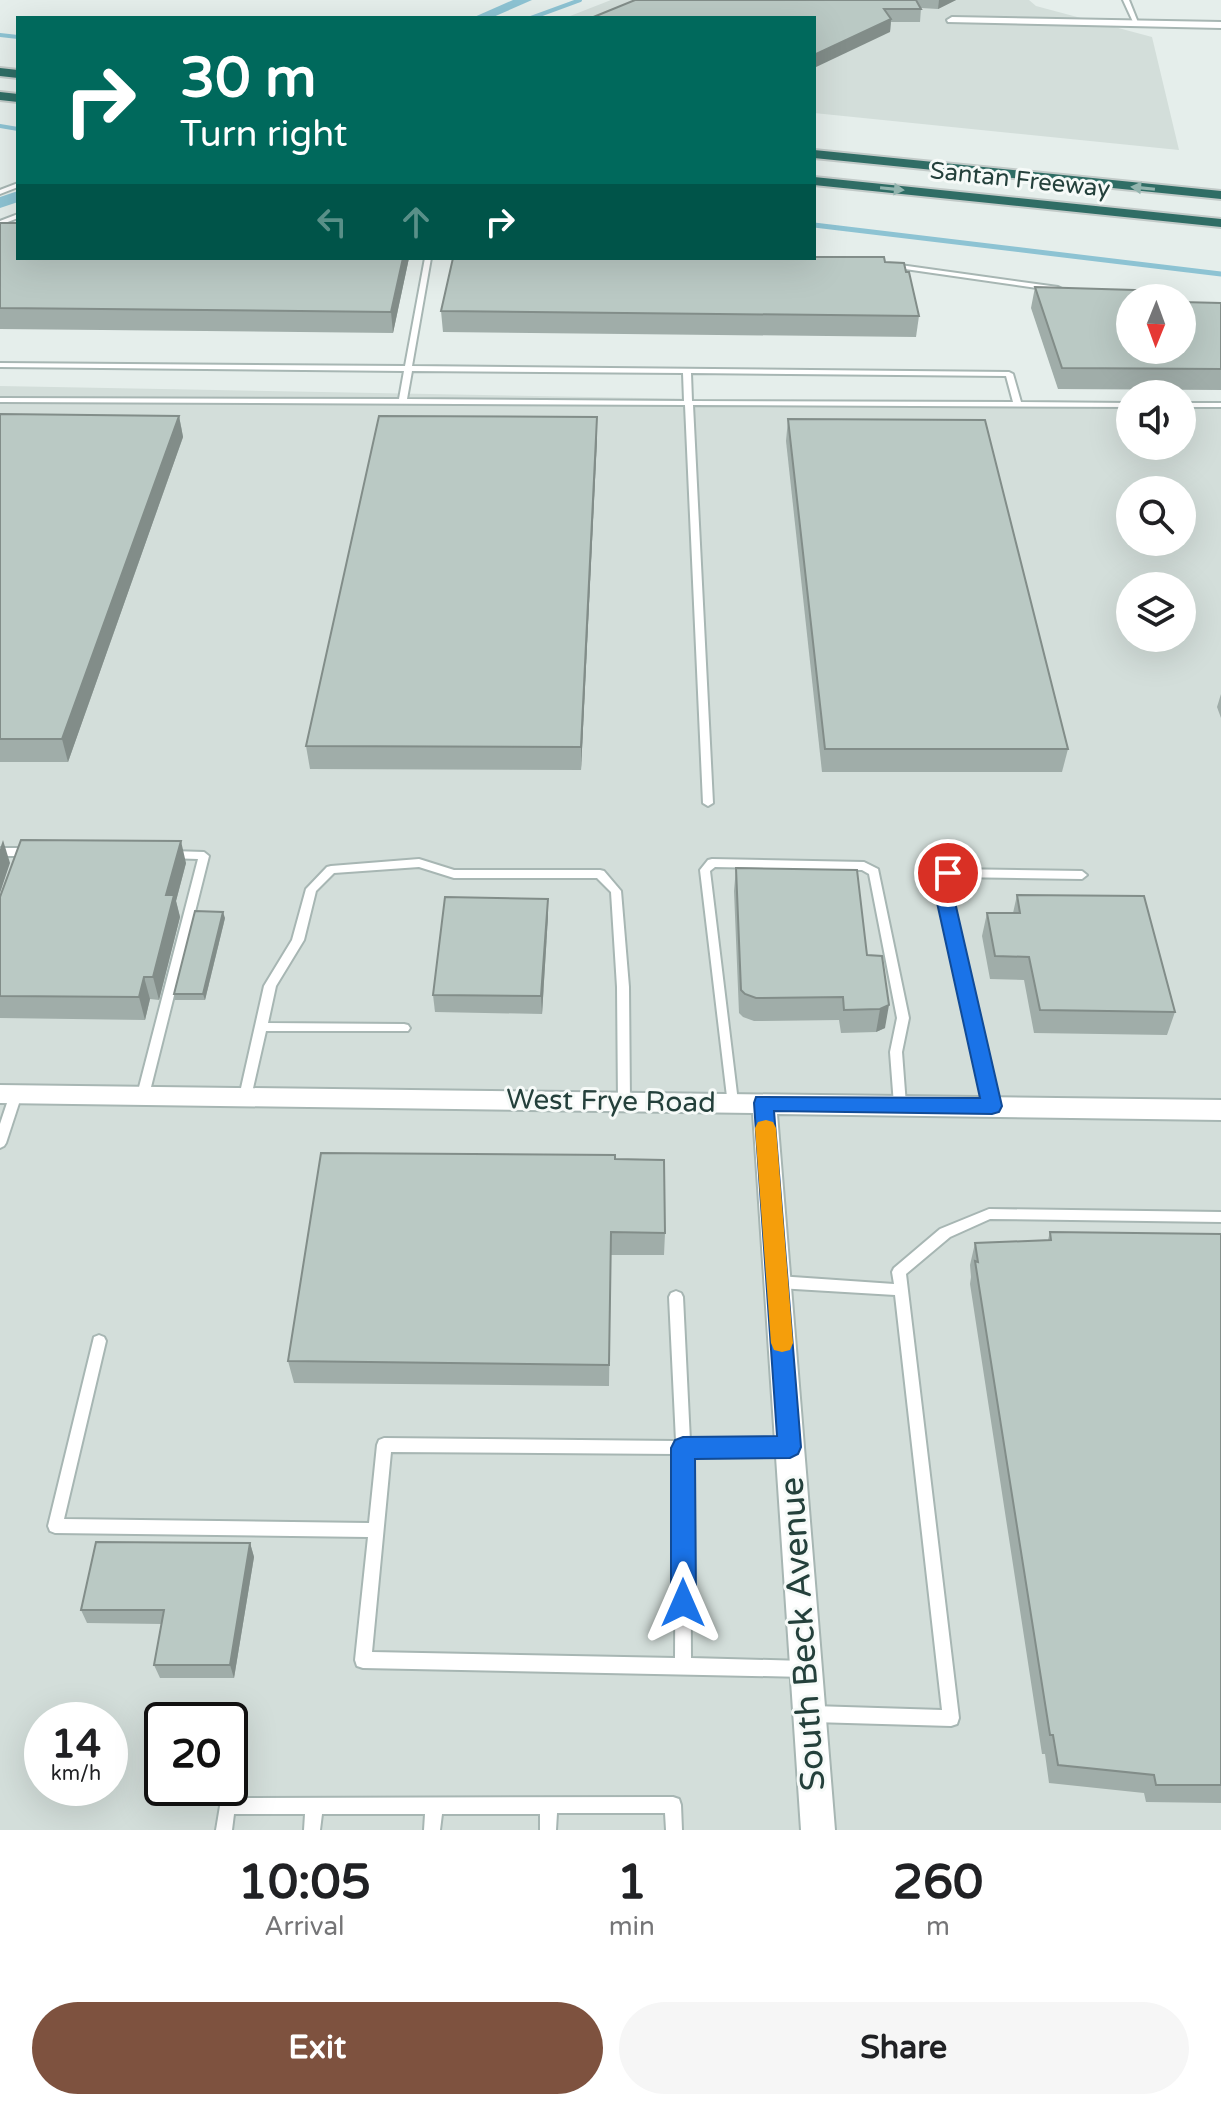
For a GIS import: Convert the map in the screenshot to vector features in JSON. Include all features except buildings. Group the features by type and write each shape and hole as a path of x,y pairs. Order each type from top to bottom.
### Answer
{"highway":[{"name":"Santan Freeway","path":"816,154 1221,195"},
{"name":"Santan Freeway","path":"816,181 1221,223"}],"street":[{"path":"952,20 1221,25"},
{"name":"West Frye Road","path":"8,1094 1221,1110"},
{"name":"South Beck Avenue","path":"764,1103 818,1830"}],"lane":[{"path":"1126,0 1137,24"},
{"path":"402,403 428,260"},
{"path":"888,265 1062,289"},
{"path":"0,365 1009,374 1018,405"},
{"path":"687,372 708,803"},
{"path":"0,400 1116,405"},
{"path":"1196,405 1221,405"},
{"path":"0,852 38,853"},
{"path":"18,865 23,852"},
{"path":"143,1095 204,856 159,855"},
{"path":"245,1097 270,986 298,940 311,889 331,870 419,863 454,874 600,874 616,891 623,987 624,1101"},
{"path":"732,1102 705,870 712,863 864,866 874,872 903,1018 896,1052 900,1105"},
{"path":"992,1106 943,889 948,873 1082,875"},
{"path":"260,1027 404,1028"},
{"path":"0,1143 8,1094"},
{"path":"809,1714 951,1718 899,1272 945,1233 989,1214 1221,1217"},
{"path":"777,1282 901,1290"},
{"path":"676,1297 683,1448 683,1666"},
{"path":"99,1341 55,1526 375,1530"},
{"path":"790,1447 384,1445 363,1660 806,1669"},
{"path":"224,1830 227,1806 673,1805 674,1830"},
{"path":"312,1830 314,1806"},
{"path":"432,1830 434,1806"},
{"path":"548,1830 549,1806"}],"shaded area":[{"path":"611,0 1029,0 1036,6 1152,37 1179,150 816,113 816,16 570,16"},
{"path":"0,386 1116,407 1116,460 1196,460 1196,408 1221,409 1221,1830 0,1830"}],"waterway":[{"path":"484,16 525,0"},
{"path":"536,16 580,0"},
{"path":"0,35 16,37"},
{"path":"0,126 16,129"},
{"path":"0,203 16,197"},
{"path":"816,225 1221,274"}],"slow traffic":[{"path":"766,1128 782,1343"}],"route":[{"path":"683,1603 683,1448 790,1447 764,1103 992,1106 943,889 948,873"}]}
